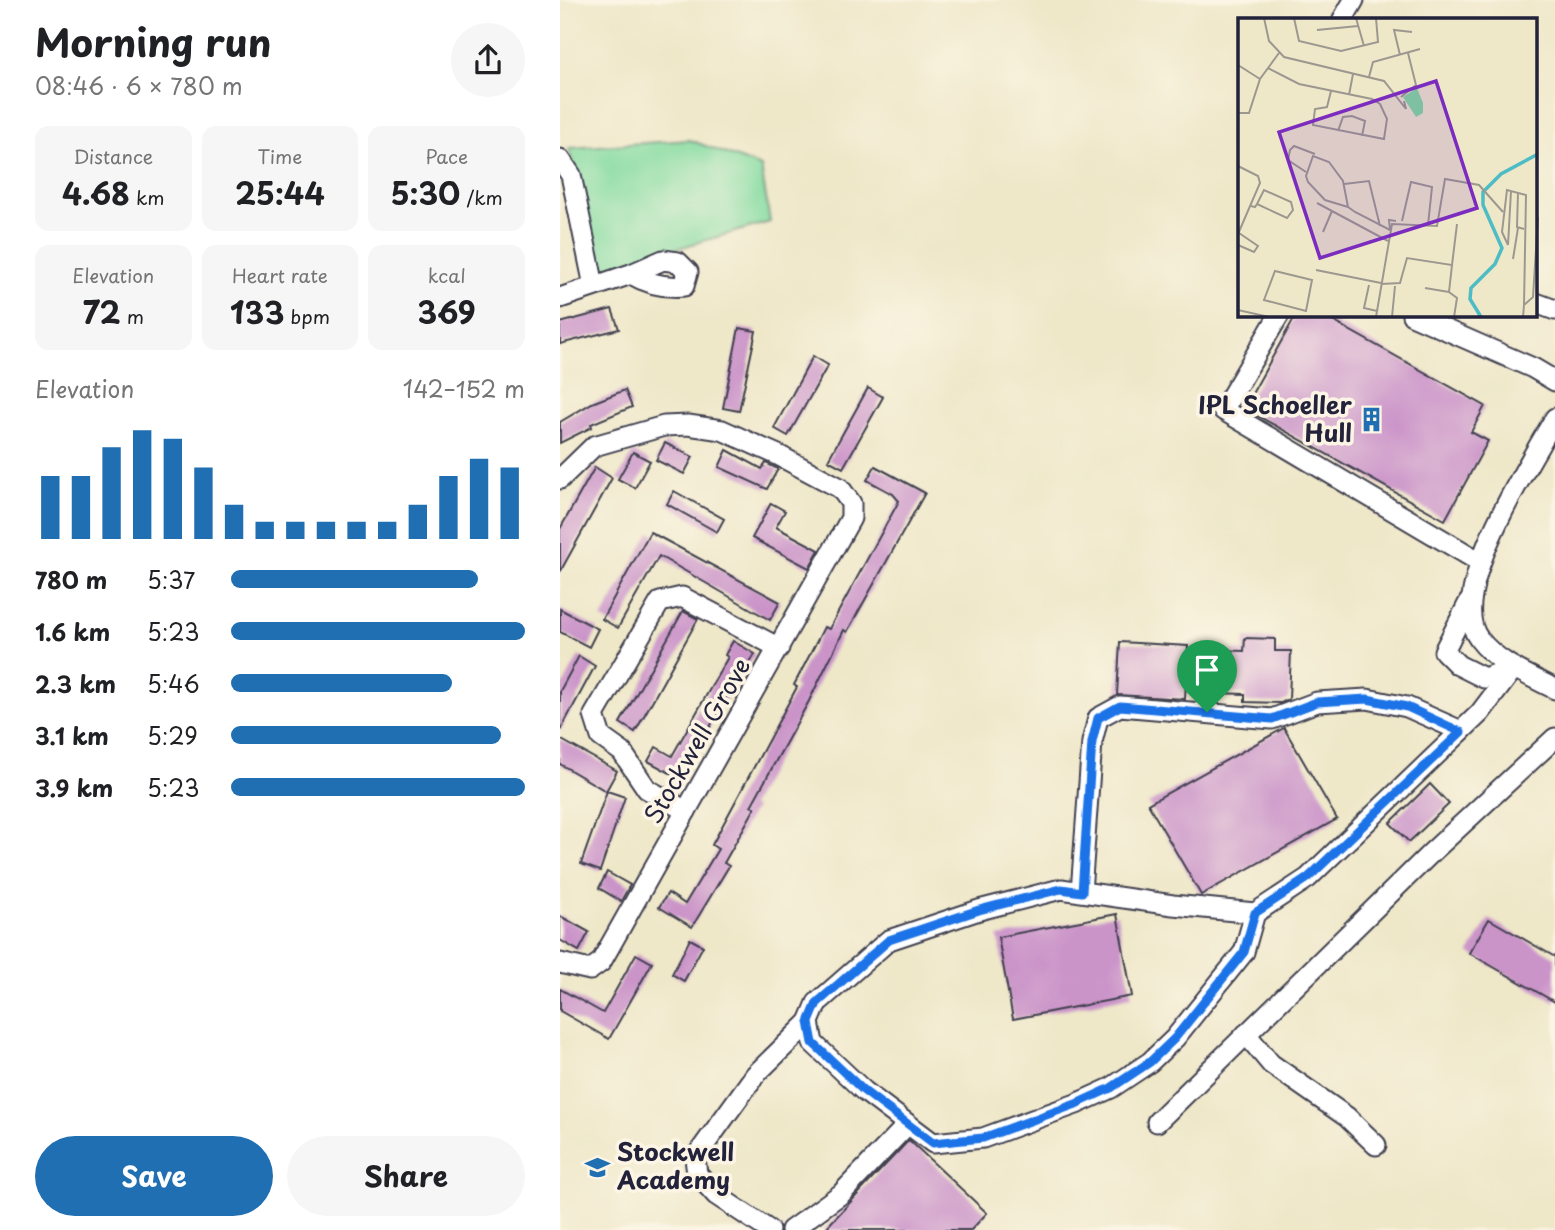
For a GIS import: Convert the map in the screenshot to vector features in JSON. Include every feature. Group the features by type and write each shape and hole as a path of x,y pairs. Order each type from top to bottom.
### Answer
{"street":[{"path":"1344,18 1354,0"},
{"path":"560,159 571,175 594,286"},
{"path":"560,298 631,274"},
{"path":"1538,304 1555,310"},
{"path":"1278,317 1223,410 1480,562"},
{"path":"1417,317 1533,368 1555,381"},
{"path":"1514,668 1484,678 1458,665 1444,651 1469,602 1480,562 1498,521 1555,418"},
{"name":"Stockwell Grove","path":"560,479 594,446 664,426 688,425 722,430 778,455 839,488 851,503 851,518 601,962 590,970 560,963"},
{"path":"686,811 647,789 622,752 601,737 594,715 612,683 660,602 682,597 779,648"},
{"path":"1469,602 1478,638 1514,668 1555,689"},
{"path":"769,1230 716,1195 697,1174 695,1158 755,1075 809,1022 817,1003 889,940 979,910 1061,889 1255,913 1308,878 1480,713 1514,668"},
{"path":"1082,892 1092,742 1098,718 1120,706 1272,719 1317,702 1367,699 1407,707 1461,732"},
{"path":"1157,1122 1555,738"},
{"path":"809,1022 813,1043 864,1091 933,1143 983,1138 1076,1104 1111,1088 1150,1062 1213,993 1244,952 1255,913"},
{"path":"1246,1034 1271,1064 1347,1117 1376,1145"},
{"path":"791,1230 841,1194 907,1125"}],"green space":[{"path":"690,140 761,167 770,222 598,271 569,148"}],"building":[{"path":"612,309 619,329 560,344 560,323"},
{"name":"IPL Schoeller Hull","path":"1295,317 1326,317 1485,406 1471,432 1488,441 1445,520 1244,408"},
{"path":"739,328 756,331 739,411 723,408"},
{"path":"813,356 828,365 788,436 774,428"},
{"path":"868,388 883,397 843,468 828,460"},
{"path":"625,390 632,407 591,424 592,427 560,443 560,422 592,403"},
{"path":"665,443 693,457 684,474 656,460"},
{"path":"727,450 762,469 766,463 778,469 767,489 719,467"},
{"path":"633,452 650,461 635,488 618,479"},
{"path":"875,466 925,493 847,632 844,630 809,701 751,806 755,808 724,863 729,866 692,927 659,907 668,893 685,904 718,849 712,845 797,687 794,685 824,627 829,629 899,501 893,494 867,480"},
{"path":"595,467 612,478 560,572 560,529"},
{"path":"674,491 724,519 717,532 667,504"},
{"path":"771,503 785,511 776,527 819,550 809,568 752,538"},
{"path":"650,532 780,602 770,620 659,556 618,628 602,619"},
{"path":"560,609 598,629 589,647 560,632"},
{"path":"683,611 698,619 635,732 620,723"},
{"path":"1245,638 1275,639 1275,651 1291,651 1289,699 1281,703 1245,702 1245,694 1215,693 1217,650 1244,651"},
{"path":"733,641 755,654 747,668 744,666 681,779 648,761 656,747 672,756 728,657 725,655"},
{"path":"1120,642 1188,646 1185,699 1117,695"},
{"path":"579,656 595,666 560,731 560,691"},
{"path":"1284,728 1337,819 1201,895 1148,804"},
{"path":"560,739 617,771 606,791 560,764"},
{"path":"1430,784 1449,804 1409,842 1390,823"},
{"path":"607,791 625,797 600,871 581,864"},
{"path":"607,872 630,885 621,901 599,888"},
{"path":"1117,914 1132,996 1013,1019 998,937"},
{"path":"560,916 589,932 579,951 560,940"},
{"path":"1489,919 1555,957 1555,1002 1469,953"},
{"path":"690,939 703,946 684,981 672,974"},
{"path":"636,954 652,963 609,1039 560,1011 560,989 603,1013"},
{"path":"909,1140 987,1213 971,1230 824,1230"}],"place":[{"name":"IPL Schoeller Hull","path":"1372,420"},
{"name":"Stockwell Academy","path":"597,1167"}],"route":[{"path":"1367,699 1407,707 1461,732 1308,878 1255,913 1244,952 1213,993 1175,1038 1150,1062 1111,1088 1076,1104 983,1138 933,1143 864,1091 813,1043 809,1022 817,1003 889,940 979,910 1061,889 1082,892 1092,742 1098,718 1120,706 1207,712 1272,719 1317,702 1367,699"}]}
